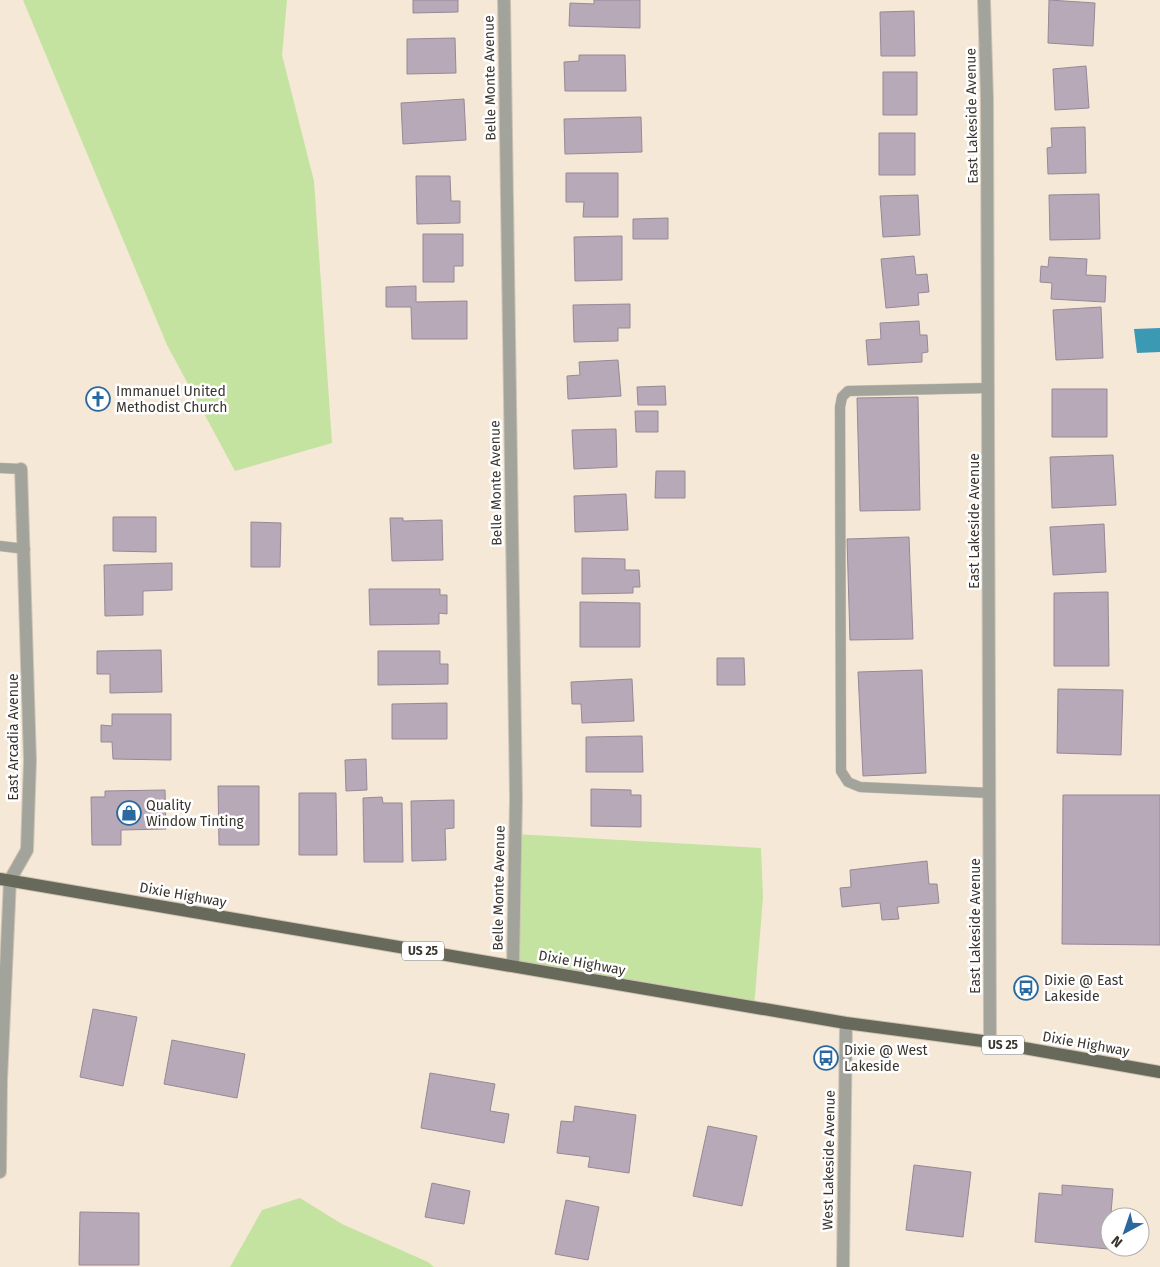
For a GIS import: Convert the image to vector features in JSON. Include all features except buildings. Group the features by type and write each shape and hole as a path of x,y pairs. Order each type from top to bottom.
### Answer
{"main road":[{"name":"Dixie Highway","path":"5,879 846,1023 990,1042 1160,1072"}],"street":[{"name":"Belle Monte Avenue","path":"504,0 516,798 513,966"},
{"name":"East Lakeside Avenue","path":"984,0 987,107 989,388 990,1042"},
{"name":"East Arcadia Avenue","path":"5,879 27,850 30,760 21,469"},
{"path":"0,1172 5,879"},
{"name":"West Lakeside Avenue","path":"843,1267 846,1023"}],"lane":[{"path":"989,388 848,391 842,397 840,407 841,771 848,782 860,787 990,793"},
{"path":"0,468 21,469"},
{"path":"0,546 24,548"}],"green space":[{"path":"23,0 287,0 282,55 314,181 332,443 235,471 167,345"},
{"path":"515,834 761,848 763,898 754,1007 513,966"},
{"path":"300,1198 342,1224 428,1262 434,1267 230,1267 262,1210"}],"water":[{"path":"1160,328 1160,352 1137,353 1134,329"}],"place":[{"name":"Immanuel United Methodist Church","path":"98,399"},
{"name":"Quality Window Tinting","path":"129,813"},
{"name":"Dixie @ East Lakeside","path":"1026,988"},
{"name":"Dixie @ West Lakeside","path":"826,1058"}]}
